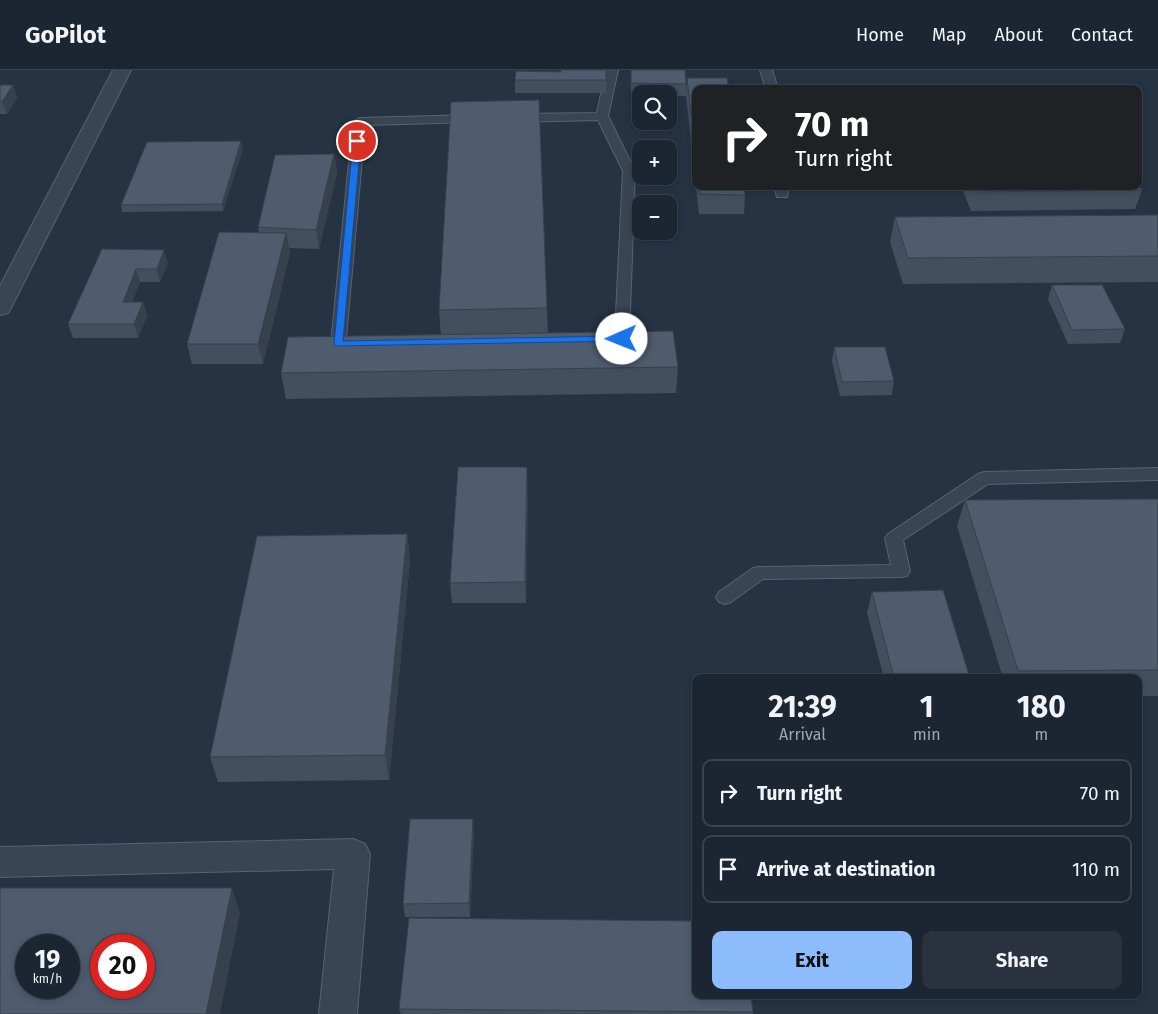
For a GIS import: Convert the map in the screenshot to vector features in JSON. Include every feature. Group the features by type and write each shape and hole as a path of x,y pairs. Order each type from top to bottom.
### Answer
{"street":[{"path":"0,308 122,70"},
{"path":"0,862 353,854 338,1014"}],"lane":[{"path":"593,339 622,339 629,171 602,116 612,70"},
{"path":"766,70 771,85"},
{"path":"505,119 602,116"},
{"path":"368,344 338,344 359,122 485,119"},
{"path":"725,597 759,574 901,570 894,538 984,478 1158,474"}],"building":[{"path":"561,70 606,70 606,80 515,80 516,71 561,72"},
{"path":"631,70 685,70 686,84 631,83"},
{"path":"687,78 727,78 728,85 692,85 692,124"},
{"path":"0,85 13,85 2,102 0,102"},
{"path":"539,100 547,308 439,310 451,102"},
{"path":"241,141 222,204 121,205 147,142"},
{"path":"334,154 316,230 258,227 275,155"},
{"path":"700,190 744,190 745,195 700,194"},
{"path":"975,190 1142,190 976,192"},
{"path":"1158,215 1158,256 908,258 895,217"},
{"path":"219,232 286,233 258,344 187,344"},
{"path":"102,249 164,250 157,269 136,269 123,302 143,302 134,324 68,324"},
{"path":"1052,285 1102,285 1125,329 1072,330"},
{"path":"673,331 678,367 281,373 288,337"},
{"path":"834,347 885,347 894,381 842,382"},
{"path":"458,467 527,467 525,582 450,583"},
{"path":"1158,499 1158,670 1018,671 965,500"},
{"path":"407,534 385,755 210,757 257,536"},
{"path":"943,590 969,674 893,674 872,592"},
{"path":"410,819 473,819 469,903 403,904"},
{"path":"0,888 232,888 206,1014 0,1014"},
{"path":"409,918 692,921 692,999 751,999 753,1012 399,1009"}],"route":[{"path":"357,141 338,344 622,339"}]}
